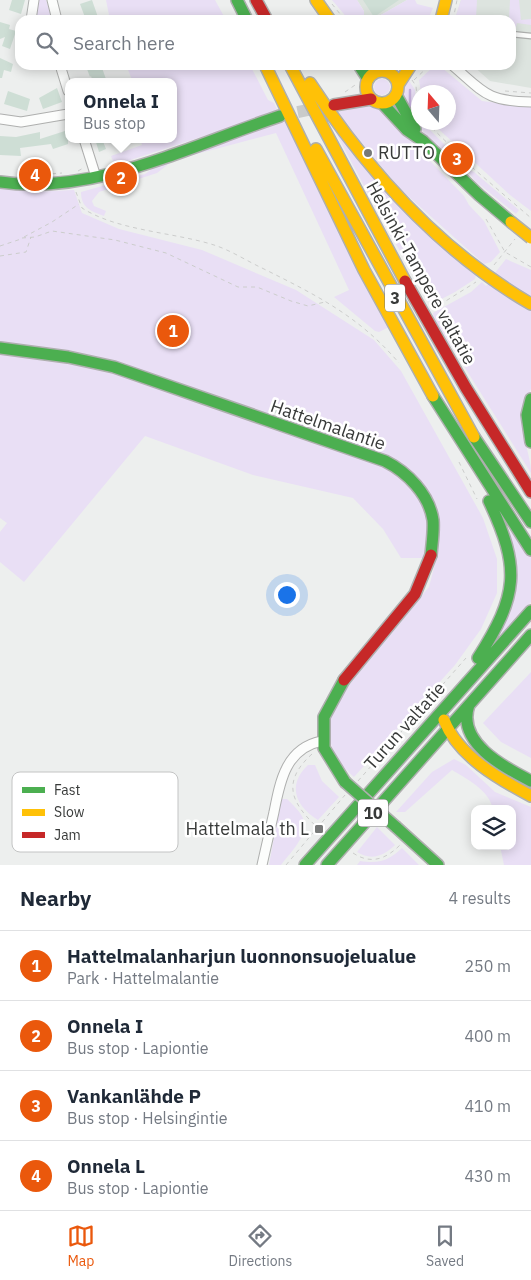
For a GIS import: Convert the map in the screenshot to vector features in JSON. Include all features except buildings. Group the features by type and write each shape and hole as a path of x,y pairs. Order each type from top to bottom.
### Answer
{"main road":[{"path":"237,0 244,15"},
{"path":"256,0 264,15"},
{"path":"316,0 326,15"},
{"path":"446,0 446,15"},
{"path":"267,70 344,232 428,389 531,550"},
{"name":"Helsinki-Tampere valtatie","path":"274,70 438,375 483,453 531,522"},
{"name":"Helsinki-Tampere valtatie","path":"293,70 414,301 457,375 531,492"},
{"path":"301,70 349,138 405,203 461,254 531,304"},
{"path":"361,70 369,90 407,130 423,141 479,195 531,238"},
{"path":"339,103 369,90 375,72 379,70"},
{"path":"383,70 394,76 397,90 411,114"},
{"path":"369,90 390,101 407,70"},
{"path":"0,182 28,186 74,177 96,177 280,116"},
{"path":"419,130 423,141"},
{"name":"Hattelmalantie","path":"0,348 85,360 130,373 246,415 374,457 395,467 419,490 430,509 434,528 433,549 426,576 405,610 339,684 321,718 319,746 330,765 438,865"},
{"path":"531,398 527,421 531,442"},
{"path":"459,693 474,665 504,618 510,600 512,585 513,569 508,549 501,527 481,486 480,473"},
{"name":"Turun valtatie","path":"305,865 531,611"},
{"name":"Turun valtatie","path":"327,865 531,635"},
{"path":"469,705 465,720 473,737 503,764 531,781"},
{"path":"446,706 444,718 447,730 459,744 497,774 531,796"},
{"path":"419,762 438,751 459,744"}],"street":[{"path":"32,15 34,0"},
{"path":"52,0 55,15"},
{"path":"458,70 488,96 531,102"},
{"path":"0,119 21,122 65,115"},
{"path":"85,143 96,177"},
{"path":"262,865 279,786 285,768 302,748 319,746"}],"lane":[{"path":"516,34 531,36"}],"path":[{"path":"328,0 341,15"},
{"path":"449,15 458,0"},
{"path":"407,70 414,85"},
{"path":"339,103 340,95 356,85 369,90"},
{"path":"502,90 531,93"},
{"path":"434,130 474,169 531,218"},
{"path":"92,164 74,177 79,204 88,212 104,219 216,245 345,312 378,339 401,366"},
{"path":"35,175 64,173"},
{"path":"0,246 22,238 52,222 79,204"},
{"path":"486,219 505,252 531,268"},
{"path":"22,238 31,238 52,231 115,240 166,253 238,287 257,287 308,306 325,302"},
{"path":"0,256 26,252 31,238"},
{"path":"490,269 505,252"},
{"path":"430,310 477,282"},
{"path":"457,459 476,499"},
{"path":"286,865 351,785 471,652"},
{"path":"319,746 298,767 292,784 298,807 319,829"},
{"path":"351,852 364,860 374,860 387,856 402,842"}],"shaded area":[{"path":"38,0 46,0 51,15 35,15"},
{"path":"106,0 215,0 223,15 109,15"},
{"path":"332,0 357,0 364,11 364,15 345,15"},
{"path":"357,0 407,0 381,15 364,15 364,11"},
{"path":"407,0 415,0 417,4 433,8 430,15 381,15"},
{"path":"461,0 531,0 531,88 490,81 478,70 516,70 516,15 456,15"},
{"path":"461,0 477,0 476,15 456,15"},
{"path":"510,0 519,0 521,20 531,19 531,25 517,23 516,26 516,15 509,15"},
{"path":"128,70 253,70 268,100 274,103 278,112 115,165 111,156 142,145 141,143 177,143 177,78 131,78"},
{"path":"430,70 445,70 482,101 531,107 531,211 510,195 440,130 456,130 456,85 420,85 419,80"},
{"path":"382,79 388,81 390,87 388,93 382,95 376,93 374,87 376,81"},
{"path":"408,79 412,85 411,113 401,96 402,87"},
{"path":"372,104 378,107 464,196 469,205 484,221 500,252 491,262 484,264 398,187 335,110"},
{"path":"327,116 476,275 475,279 432,304 388,231"},
{"path":"286,120 389,327 379,332 375,331 334,297 349,290 276,133 174,160 157,173 99,192 92,201 94,206 106,211 104,216 88,208 81,197 81,192 145,174 169,157"},
{"path":"422,130 430,130 445,145 446,152 439,148"},
{"path":"466,169 474,172 519,210 516,214 475,181"},
{"path":"0,187 31,192 74,190 82,213 119,229 202,250 296,290 374,340 401,371 483,518 497,559 497,593 481,629 455,665 354,777 338,759 330,741 331,721 336,697 429,587 437,556 437,524 407,473 292,426 289,420 292,409 273,404 270,414 261,416 122,366 0,344"},
{"path":"506,259 531,270 531,297 494,274"},
{"path":"482,282 486,286 491,282 531,309 531,389 526,406 524,425 531,473 433,317 433,313 471,292"},
{"path":"0,352 54,358 120,373 391,468 412,488 427,514 428,558 401,558 383,529 353,498 253,475 145,436 24,582 0,562 0,532 7,523 0,518"},
{"path":"500,519 531,557 531,602 500,636 511,608"},
{"path":"531,672 531,758 501,742 483,723"},
{"path":"454,759 466,765 495,792 531,807 531,865 504,865 501,850 516,850 516,805 492,805 487,796 471,781 452,770 405,812 396,812 432,772"},
{"path":"308,765 315,765 322,781 339,797 318,820 304,808 296,795 297,780"},
{"path":"281,799 287,799 303,818 303,833 301,839 281,865 269,865"},
{"path":"377,827 395,845 386,852 372,857 357,852"},
{"path":"402,848 419,865 357,865 360,861 378,862 392,856"}],"waterway":[{"path":"410,90 410,108"}],"tunnel":[{"path":"280,116 322,107"}],"traffic: fast":[{"path":"237,0 244,15"},
{"path":"362,70 368,79"},
{"path":"396,95 411,122"},
{"path":"382,103 407,130 423,141 479,195 511,222"},
{"path":"0,182 35,184 71,182 106,175 142,165 280,116"},
{"path":"0,348 68,357 114,367 385,461 409,478 427,501 433,520 431,555"},
{"path":"433,396 531,550"},
{"path":"531,399 527,415 531,442"},
{"path":"474,437 531,522"},
{"path":"478,658 501,616 507,599 510,581 510,564 506,545 489,501"},
{"path":"305,865 531,611"},
{"path":"327,865 531,635"},
{"path":"344,680 324,717 324,748 345,782"},
{"path":"469,705 467,718 469,731 476,742 496,761 531,781"},
{"path":"345,782 396,827"},
{"path":"396,827 438,865"}],"traffic: slow":[{"path":"316,0 326,15"},
{"path":"442,15 446,0"},
{"path":"267,70 364,270 433,396"},
{"path":"293,70 405,281"},
{"path":"398,85 408,70"},
{"path":"382,71 388,72 393,76 397,81 398,87 397,93 393,98 388,102 382,103 376,102 371,98 367,93 366,87 367,81 371,76 376,72 382,71"},
{"path":"310,83 356,147 408,206 436,234 466,259 498,283 531,304"},
{"path":"316,149 474,437"},
{"path":"511,222 531,238"},
{"path":"444,720 450,733 469,755 493,774 531,796"}],"traffic: jam":[{"path":"256,0 264,15"},
{"path":"334,105 371,99"},
{"path":"405,281 466,388 531,492"},
{"path":"344,680 415,594 431,555"}],"place":[{"name":"RUTTO","path":"368,153"},
{"name":"Vankanlähde P","path":"457,159"},
{"name":"Onnela L","path":"35,175"},
{"name":"Onnela I","path":"121,178"},
{"name":"Hattelmalanharjun luonnonsuojelualue","path":"173,331"},
{"name":"Hattelmala th L","path":"319,829"}]}
